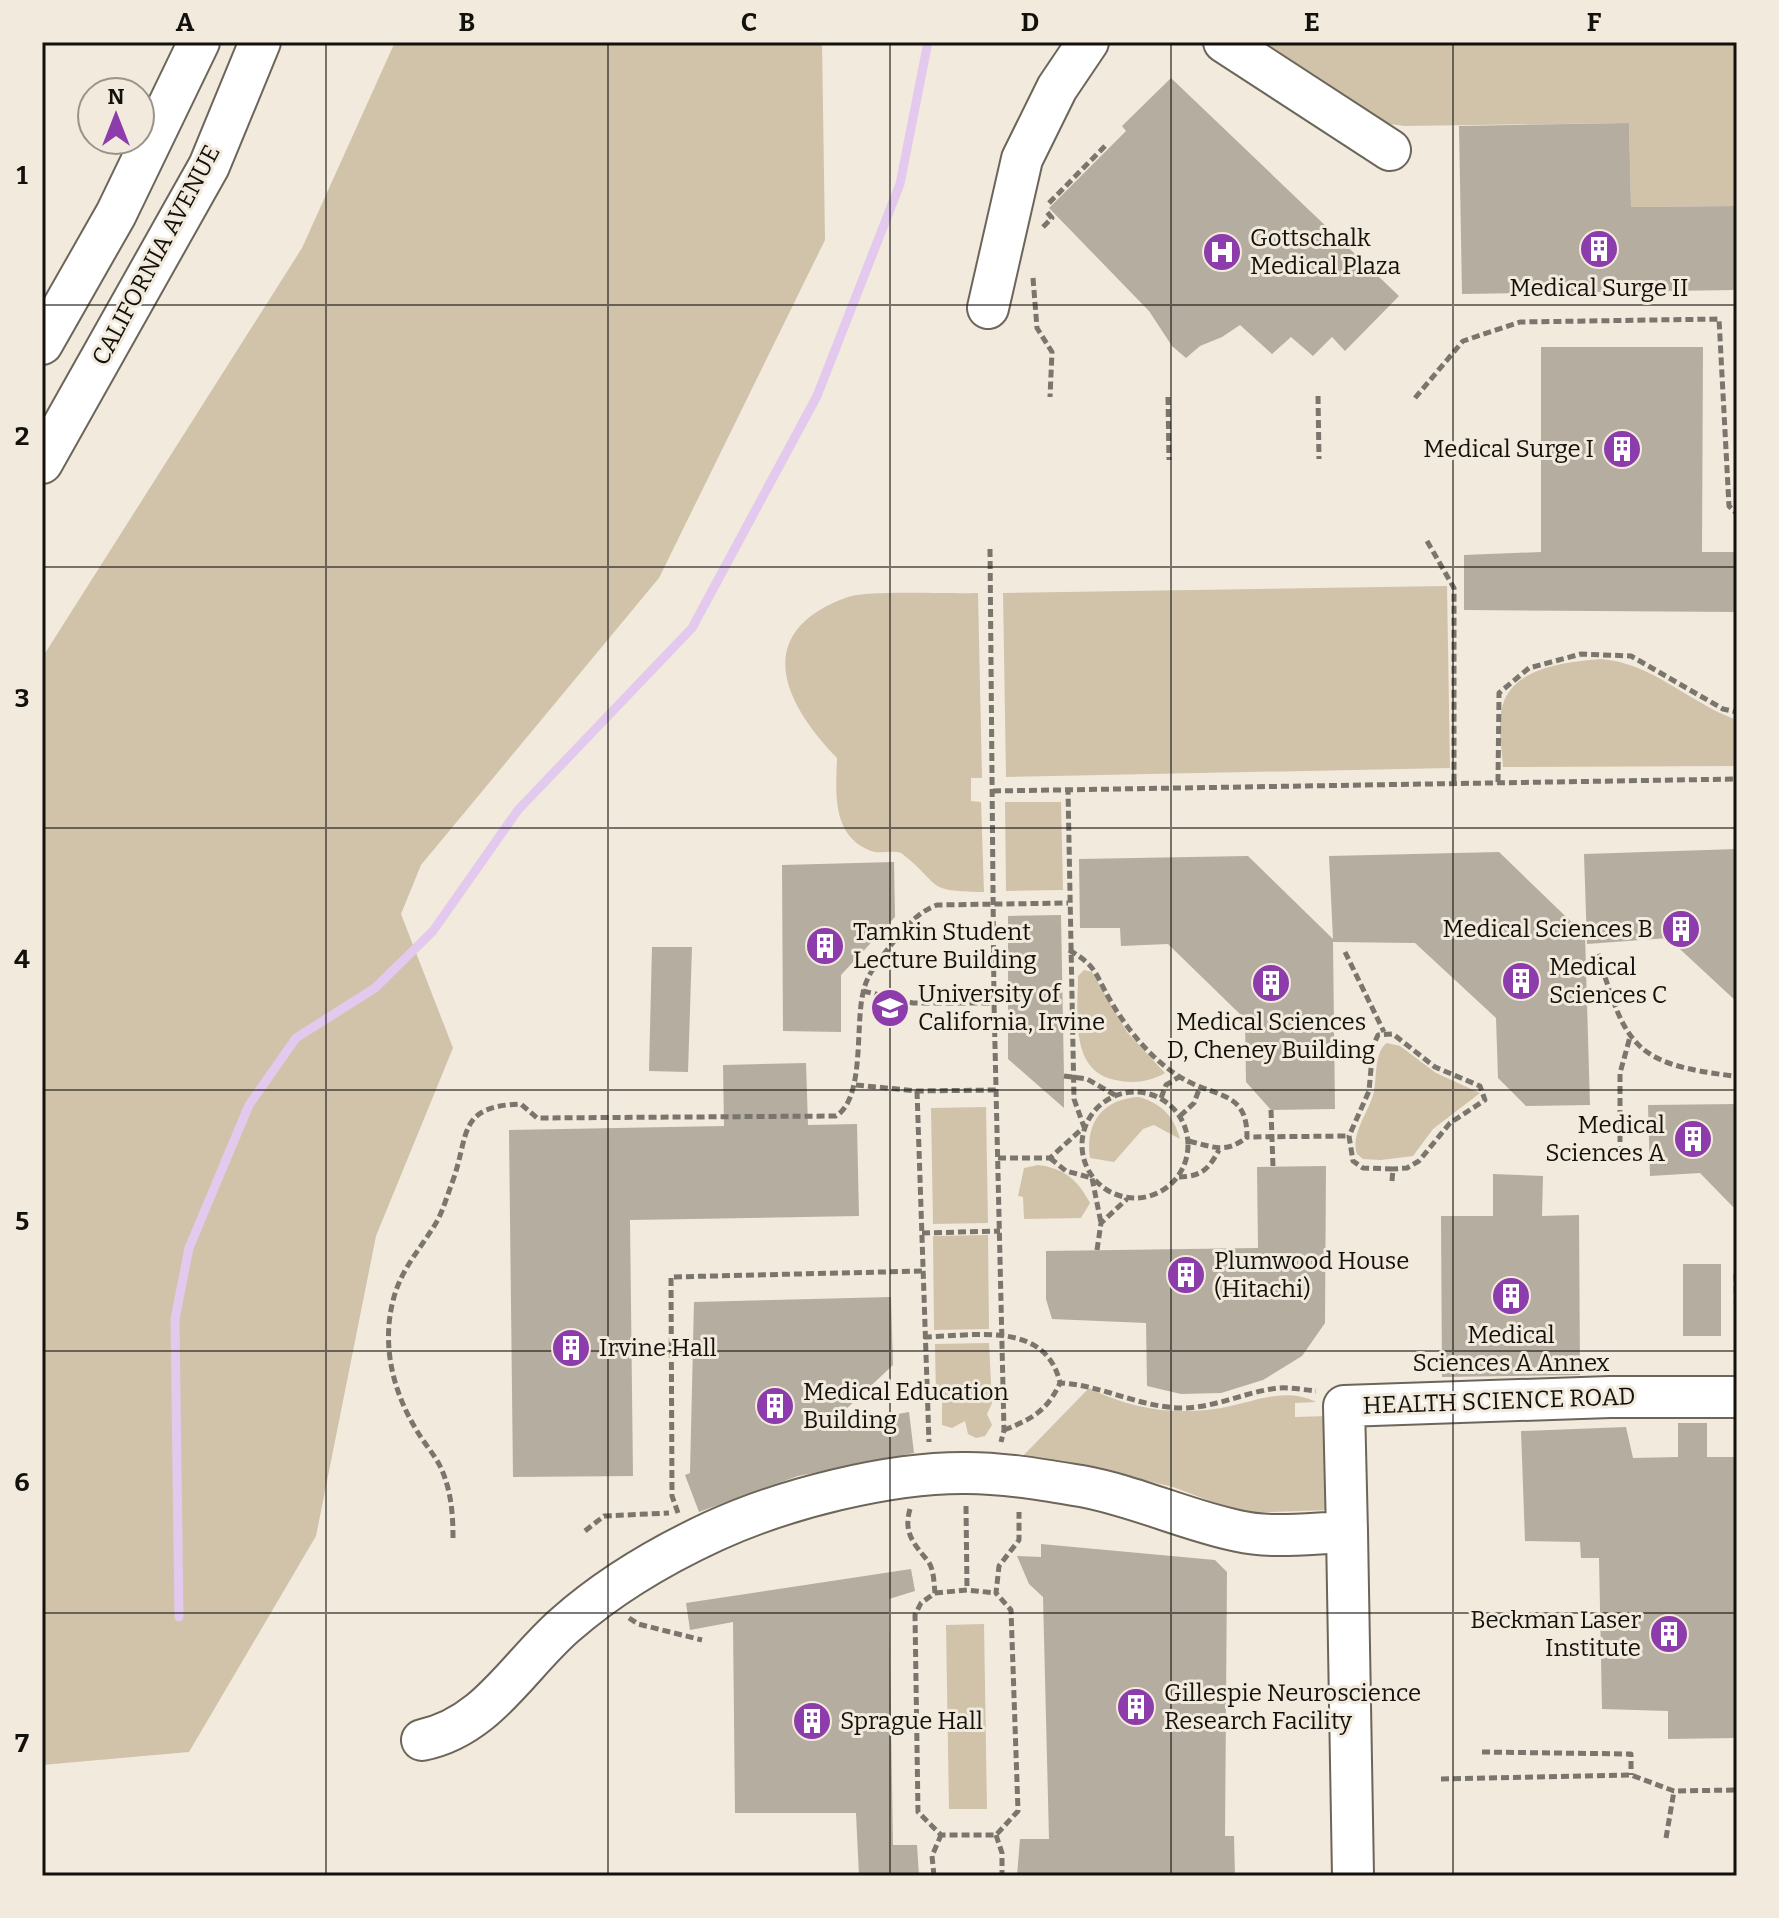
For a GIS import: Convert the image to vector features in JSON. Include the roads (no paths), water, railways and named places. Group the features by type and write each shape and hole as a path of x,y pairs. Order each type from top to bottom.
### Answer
{"street":[{"path":"42,344 116,214 199,42"},
{"name":"CALIFORNIA AVENUE","path":"42,463 209,166 260,42"},
{"path":"988,308 1022,159 1057,88 1088,42"},
{"path":"1224,42 1390,150"},
{"name":"HEALTH SCIENCE ROAD","path":"1353,1876 1344,1406 1610,1397 1737,1397"},
{"path":"422,1740 448,1735 473,1718 565,1625 640,1570 684,1529 715,1531 799,1501 923,1475 994,1474 1082,1487 1151,1502 1237,1531 1258,1534 1347,1532"}],"waterway":[{"path":"179,1617 175,1319 189,1248 249,1105 296,1038 375,988 433,931 518,810 692,628 817,396 900,184 928,42"}],"place":[{"name":"Medical Surge II","path":"1599,249"},
{"name":"Gottschalk Medical Plaza","path":"1222,252"},
{"name":"Medical Surge I","path":"1622,449"},
{"name":"Medical Sciences B","path":"1681,929"},
{"name":"Tamkin Student Lecture Building","path":"825,946"},
{"name":"Medical Sciences C","path":"1521,981"},
{"name":"Medical Sciences D, Cheney Building","path":"1271,983"},
{"name":"University of California, Irvine","path":"890,1008"},
{"name":"Medical Sciences A","path":"1693,1139"},
{"name":"Plumwood House (Hitachi)","path":"1186,1275"},
{"name":"Medical Sciences A Annex","path":"1511,1296"},
{"name":"Irvine Hall","path":"571,1348"},
{"name":"Medical Education Building","path":"775,1406"},
{"name":"Beckman Laser Institute","path":"1669,1634"},
{"name":"Gillespie Neuroscience Research Facility","path":"1136,1707"},
{"name":"Sprague Hall","path":"812,1721"}]}
